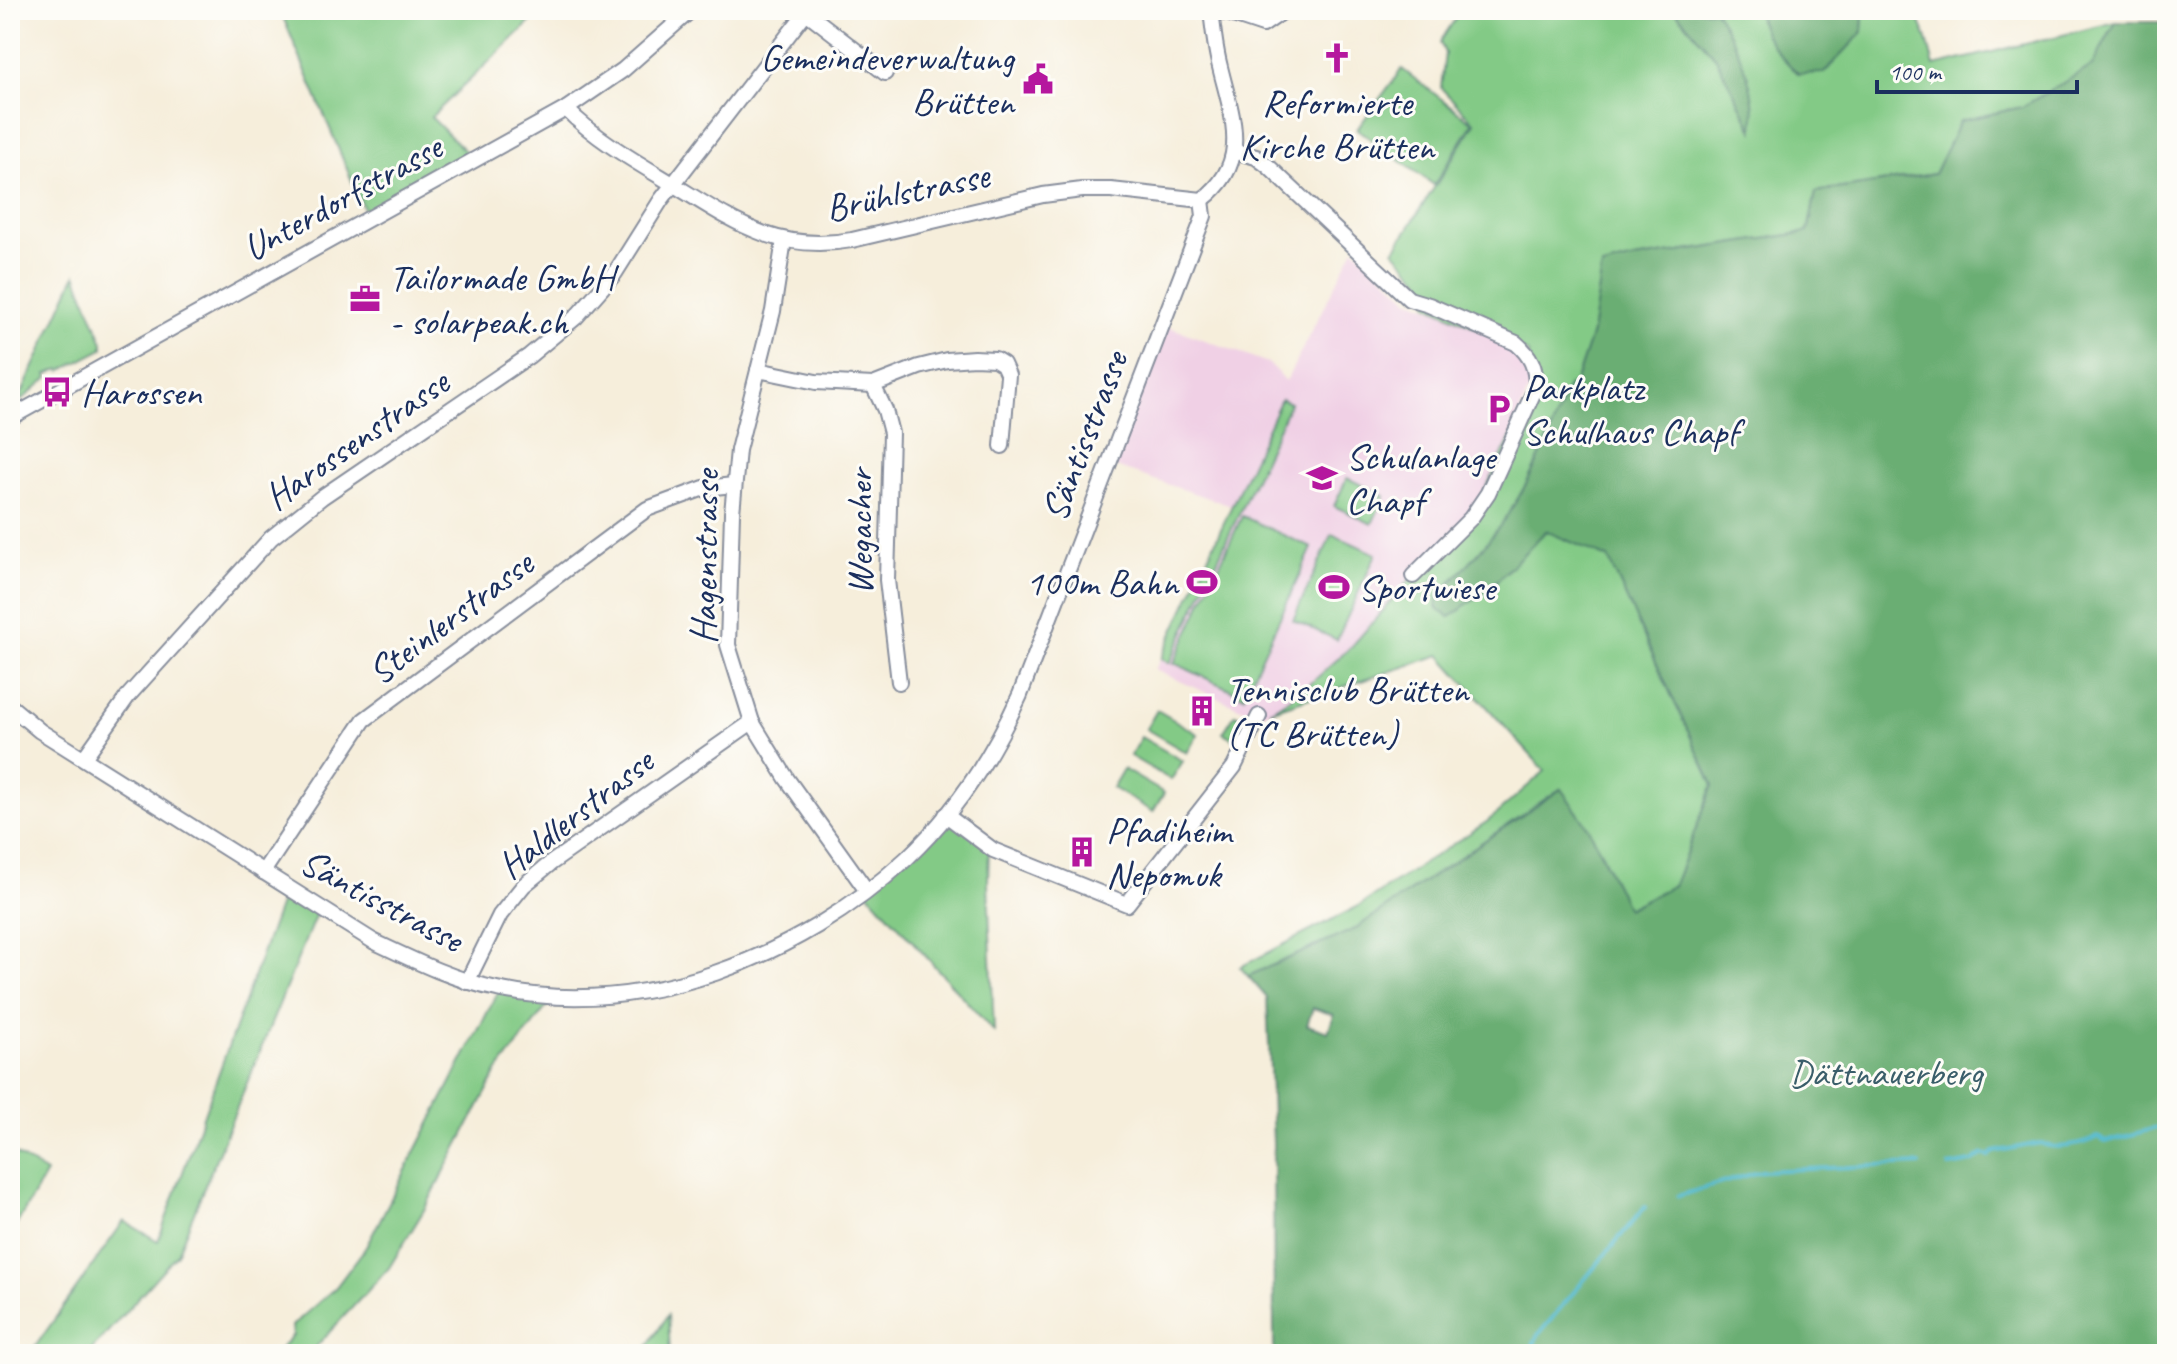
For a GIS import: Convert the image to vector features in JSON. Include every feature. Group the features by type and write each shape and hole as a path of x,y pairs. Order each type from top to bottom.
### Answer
{"street":[{"name":"Unterdorfstrasse","path":"10,418 566,109 623,70 691,10"},
{"path":"1285,10 1263,25 1211,11 1216,51 1233,114 1234,151 1256,157 1409,299 1516,343 1528,353 1536,370 1536,387 1488,493 1471,518 1413,576"},
{"name":"Harossenstrasse","path":"84,758 128,696 271,538 322,497 538,350 576,317 615,273 673,184 806,12 885,73"},
{"name":"Brühlstrasse","path":"566,109 605,142 726,218 784,240 836,243 1043,195 1082,190 1111,190 1202,200"},
{"name":"Säntisstrasse","path":"10,706 40,731 373,941 467,982 499,990 554,997 637,993 722,971 782,943 867,891 906,859 969,787 1002,736 1204,216 1202,200 1221,183 1234,151"},
{"name":"Hagenstrasse","path":"784,240 773,311 738,450 728,645 752,722 787,779 867,891"},
{"path":"758,370 816,382 873,385 947,360 995,359 1003,364 1008,375 1002,446"},
{"name":"Wegacher","path":"873,385 885,410 891,433 887,580 899,682"},
{"name":"Steinlerstrasse","path":"263,872 364,720 647,509 704,488 734,485"},
{"path":"946,815 993,850 1127,904 1234,767 1259,716"},
{"name":"Haldlerstrasse","path":"467,982 500,915 524,885 573,847 752,722"}],"shaded area":[{"name":"Schulanlage Chapf","path":"1354,248 1409,299 1516,343 1536,370 1488,493 1352,646 1308,686 1259,716 1155,670 1232,506 1107,464 1161,324 1268,363 1286,381"}],"green space":[{"path":"280,10 543,10 431,117 468,154 365,212"},
{"path":"1461,10 1757,10 1759,20 1862,33 1863,10 1915,10 1934,66 2116,22 2092,66 2022,107 1960,121 1934,174 1816,192 1808,232 1634,259 1597,306 1592,333 1575,383 1568,386 1543,450 1520,495 1494,535 1437,608 1450,617 1490,588 1546,530 1608,558 1713,785 1674,885 1626,909 1601,852 1560,789 1353,930 1248,976 1240,967 1359,906 1488,821 1545,771 1440,655 1270,711 1308,686 1352,646 1413,576 1471,518 1536,387 1528,353 1429,305 1421,280 1394,251 1475,123 1441,88 1445,53 1440,42"},
{"path":"1674,10 1715,10 1744,67 1753,99 1753,130 1716,58"},
{"path":"1757,10 1863,10 1862,33 1824,73 1799,74 1772,45"},
{"name":"Dättnauerberg","path":"2116,22 2167,22 2167,1354 1274,1354 1273,1142 1267,998 1248,976 1353,930 1561,789 1590,830 1627,909 1674,885 1713,785 1608,558 1546,531 1490,588 1450,617 1437,609 1438,596 1494,534 1536,466 1568,386 1575,383 1592,333 1602,267 1634,259 1808,232 1816,192 1934,174 1960,121 2022,107 2092,66","holes":["1313,1008 1334,1015 1328,1032 1307,1025"]},
{"path":"1402,69 1473,123 1434,185 1357,129"},
{"path":"76,274 103,349 61,371 47,374 48,378 17,404"},
{"name":"100m Bahn","path":"1281,399 1290,403 1170,663 1161,659"},
{"path":"1347,478 1385,496 1372,524 1334,506"},
{"path":"1242,516 1312,548 1244,696 1174,663"},
{"name":"Sportwiese","path":"1332,534 1376,554 1337,640 1293,620"},
{"path":"1157,710 1198,734 1187,753 1146,729"},
{"path":"1235,714 1245,719 1234,739 1223,733"},
{"path":"1141,737 1183,761 1171,780 1130,756"},
{"path":"1123,769 1164,793 1153,812 1112,788"},
{"path":"946,815 989,847 994,1032 867,891"},
{"path":"286,887 319,907 177,1254 88,1354 30,1354 124,1221 158,1241"},
{"path":"499,990 554,997 497,1072 424,1210 389,1268 309,1354 275,1354 293,1335 292,1326 336,1287 366,1247"},
{"path":"10,1151 46,1173 10,1236"},
{"path":"668,1315 670,1354 643,1354"}],"waterway":[{"path":"2167,461 2167,471"},
{"path":"2167,488 2167,496"},
{"path":"1949,1166 1972,1162 1983,1154 1989,1156 1994,1152 2040,1143 2054,1147 2069,1146 2098,1137 2105,1142 2167,1125"},
{"path":"1678,1196 1762,1171 1920,1164"},
{"path":"1534,1354 1538,1335 1645,1207"}],"place":[{"name":"Reformierte Kirche Brütten","path":"1337,58"},
{"name":"Gemeindeverwaltung Brütten","path":"1038,79"},
{"name":"Tailormade GmbH - solarpeak.ch","path":"365,299"},
{"name":"Harossen","path":"57,392"},
{"name":"Parkplatz Schulhaus Chapf","path":"1499,409"},
{"name":"Schulanlage Chapf","path":"1322,478"},
{"name":"100m Bahn","path":"1202,582"},
{"name":"Sportwiese","path":"1334,587"},
{"name":"Tennisclub Brütten (TC Brütten)","path":"1202,711"},
{"name":"Pfadiheim Nepomuk","path":"1082,852"}]}
